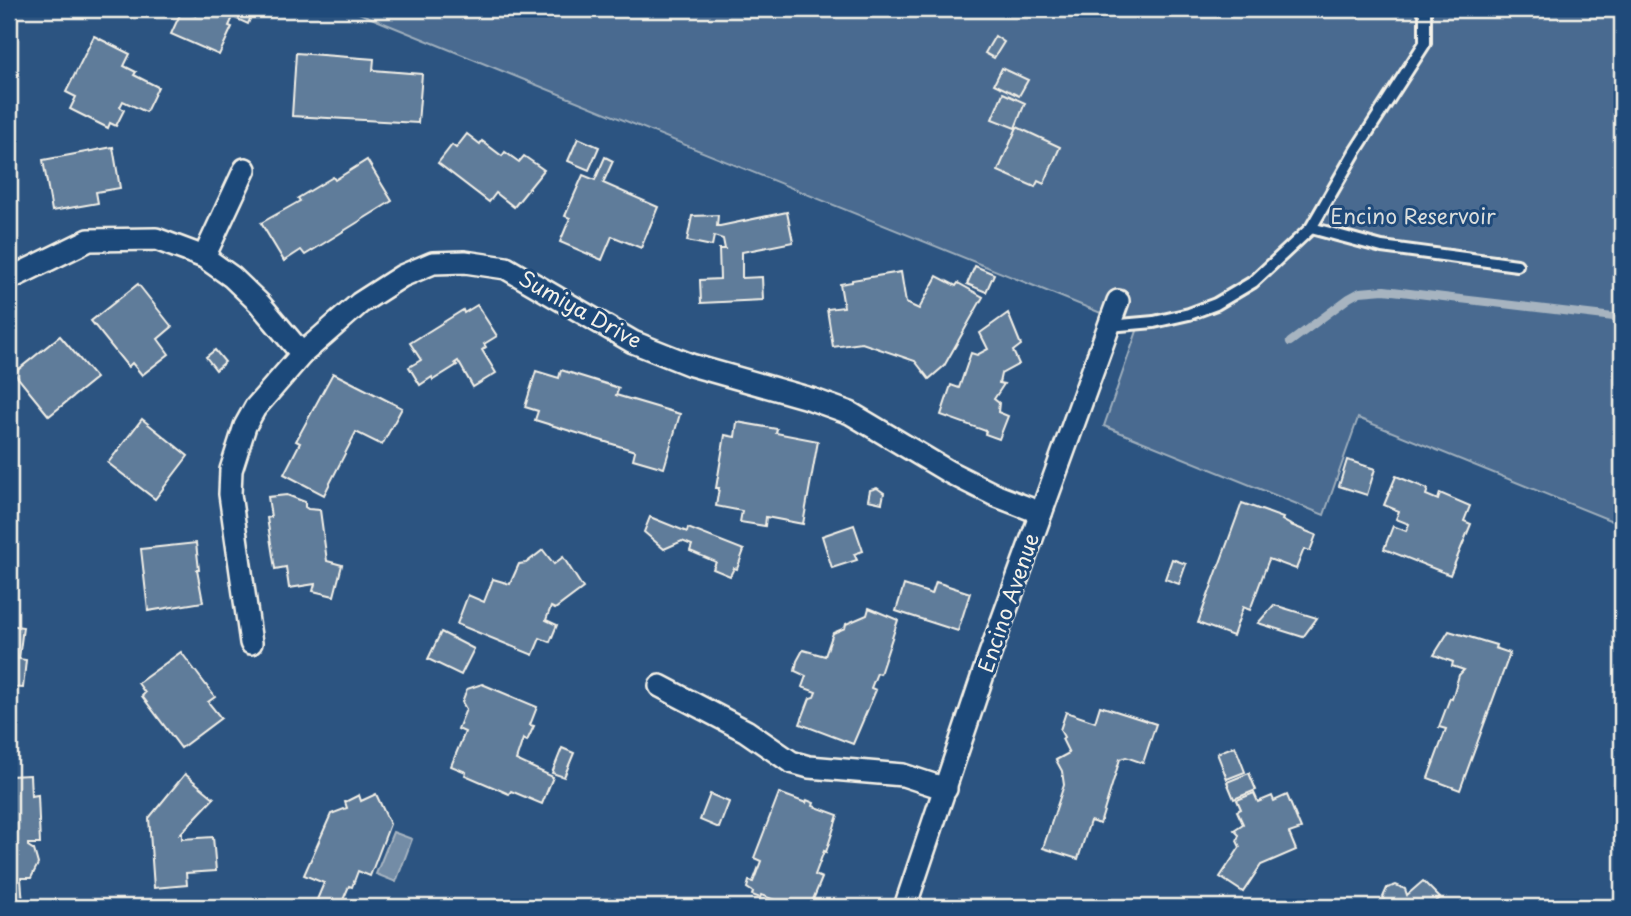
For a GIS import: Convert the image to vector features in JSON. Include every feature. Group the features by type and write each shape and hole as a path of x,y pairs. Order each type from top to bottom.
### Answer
{"street":[{"path":"204,257 245,169"},
{"path":"9,279 89,240 156,239 204,257 232,276 302,354"},
{"name":"Sumiya Drive","path":"251,643 230,494 231,470 244,426 302,354 360,303 412,271 433,263 465,262 506,268 633,342 691,365 811,399 850,413 949,472 997,496 1041,513"},
{"name":"Encino Avenue","path":"905,907 990,654 1118,301"},
{"path":"660,687 746,731 791,762 809,767 903,775 946,789"}],"lane":[{"path":"1109,326 1154,322 1216,304 1252,282 1311,228 1356,150 1424,43 1425,13 1422,9"},
{"path":"1311,228 1382,247 1517,265"}],"green space":[{"name":"Encino Reservoir","path":"349,9 1622,9 1622,525 1358,418 1324,515 1104,426 1138,328"}],"shaded area":[{"path":"393,832 412,839 396,882 376,874"}],"building":[{"path":"200,9 239,9 237,12 248,17 254,9 248,24 233,17 229,26 232,27 219,55 171,34 182,10 196,16"},
{"path":"94,36 130,54 124,66 136,72 134,75 158,87 146,112 123,101 120,107 124,110 116,126 110,123 108,128 70,109 76,97 66,92"},
{"path":"995,36 1004,42 994,58 985,53"},
{"path":"296,53 374,59 373,70 422,74 418,123 292,116"},
{"path":"1002,68 1028,80 1019,96 994,84"},
{"path":"1003,93 1025,103 1015,128 992,119"},
{"path":"1017,127 1060,147 1044,184 1038,181 1035,187 998,171"},
{"path":"467,134 502,156 505,152 519,162 524,156 544,170 514,207 496,193 489,202 438,163 452,145 456,148"},
{"path":"578,138 599,147 589,170 568,161"},
{"path":"113,147 120,188 96,192 98,203 52,211 43,160"},
{"path":"605,157 613,161 603,183 658,207 641,248 612,236 602,260 560,242 570,218 565,216 583,175 595,180"},
{"path":"367,160 392,201 305,255 301,250 284,261 261,223 300,201 298,198 333,177 335,180"},
{"path":"787,212 793,242 742,252 742,278 762,277 763,300 701,303 700,280 720,279 719,249 725,249 723,239 714,236 712,246 687,241 692,216 718,215 717,226 720,226"},
{"path":"975,266 994,274 986,292 967,284"},
{"path":"901,272 906,303 919,309 937,276 956,286 958,283 983,297 944,366 929,379 915,361 862,343 833,347 827,309 844,307 840,284"},
{"path":"138,284 172,327 158,339 169,354 142,375 132,363 128,367 91,321"},
{"path":"477,305 497,336 484,344 486,347 482,350 496,373 473,387 458,361 455,363 457,365 420,385 409,367 421,360 410,343 463,310 464,313"},
{"path":"1008,313 1021,345 1013,351 1019,364 1001,374 999,383 1004,384 994,399 999,403 998,412 1008,416 999,439 985,434 986,431 941,415 951,385 959,388 971,353 977,355 988,349 980,333"},
{"path":"60,336 96,378 49,416 14,373"},
{"path":"215,350 225,362 216,370 206,357"},
{"path":"561,370 619,388 616,395 680,414 664,468 633,459 635,451 535,420 538,411 525,407 536,371 559,378"},
{"path":"333,373 402,408 382,445 356,432 324,495 284,474 300,443 296,441"},
{"path":"142,419 188,456 155,499 108,463"},
{"path":"737,422 777,429 776,433 818,441 803,524 766,517 765,526 740,522 742,511 716,506 719,488 716,488 725,435 735,437"},
{"path":"1347,460 1375,469 1367,495 1339,486"},
{"path":"1396,476 1428,489 1426,495 1438,500 1440,493 1470,506 1464,521 1471,524 1450,575 1384,549 1393,526 1406,531 1409,524 1396,519 1399,511 1384,505"},
{"path":"877,488 884,493 882,503 868,500 870,490"},
{"path":"287,495 305,502 308,509 320,510 327,561 342,565 334,596 313,591 315,584 289,588 286,567 275,569 267,518 271,517 268,497"},
{"path":"1242,503 1283,518 1282,520 1291,525 1316,535 1310,551 1304,549 1296,569 1269,559 1250,610 1243,607 1233,636 1198,623"},
{"path":"650,517 687,532 688,528 744,550 737,569 734,568 730,576 713,569 716,562 690,551 692,545 682,541 664,549 644,532"},
{"path":"854,525 863,551 854,554 857,560 832,568 822,536"},
{"path":"196,543 197,570 203,602 148,611 141,549"},
{"path":"543,550 554,564 563,557 583,588 555,609 551,607 546,620 557,625 550,642 540,638 533,655 457,624 468,595 484,602 493,579 510,584 519,564 526,563"},
{"path":"1172,559 1186,564 1179,584 1165,579"},
{"path":"936,582 970,593 958,631 896,611 904,585 932,594"},
{"path":"1274,605 1317,618 1303,637 1258,623"},
{"path":"869,608 898,620 880,674 877,673 871,688 876,690 853,744 800,724 810,698 814,697 816,692 802,687 806,676 795,671 803,650 825,656 833,633 867,615"},
{"path":"9,625 23,627 19,659 26,660 23,688 9,687"},
{"path":"1449,631 1496,645 1495,648 1510,653 1460,790 1428,778 1446,729 1439,727 1459,675 1464,670 1452,666 1453,662 1434,655"},
{"path":"441,632 474,649 461,675 428,659"},
{"path":"181,652 215,697 208,702 221,718 181,748 142,696 145,693 138,683"},
{"path":"482,684 537,707 530,725 534,726 527,741 523,739 516,760 553,777 542,804 511,791 509,794 451,766 465,732 458,729 466,709 462,702 467,689"},
{"path":"1100,706 1156,724 1143,763 1126,757 1120,759 1100,824 1090,821 1078,859 1043,848 1064,785 1062,771 1056,760 1069,753 1060,730 1066,712 1095,722"},
{"path":"1235,746 1245,772 1227,779 1217,753"},
{"path":"562,748 574,753 564,777 552,773"},
{"path":"1249,773 1256,790 1234,799 1227,782"},
{"path":"185,774 214,798 180,834 182,839 213,837 216,871 186,873 187,885 154,888 149,818"},
{"path":"30,775 31,796 38,795 40,844 28,846 34,850 38,864 31,878 21,878 23,904 9,905 9,776"},
{"path":"779,793 806,803 807,800 814,803 813,806 838,815 815,875 822,878 810,907 794,907 761,895 760,898 752,895 753,892 747,888 749,881 753,882 761,861 754,858"},
{"path":"1254,793 1258,802 1272,796 1274,801 1287,795 1301,829 1289,833 1296,850 1261,865 1243,892 1220,877 1240,847 1237,841 1239,835 1234,830 1243,824 1237,811 1241,809 1237,800"},
{"path":"376,794 390,824 370,876 358,871 340,907 329,907 316,902 324,883 304,875 331,814 347,808 345,802 359,795 361,801"},
{"path":"710,794 729,802 719,828 700,820"},
{"path":"1423,881 1440,898 1430,907 1386,907 1383,897 1387,888 1396,885 1405,889 1407,895"}],"waterway":[{"path":"1290,342 1349,298 1360,292 1384,290 1622,318"}]}
